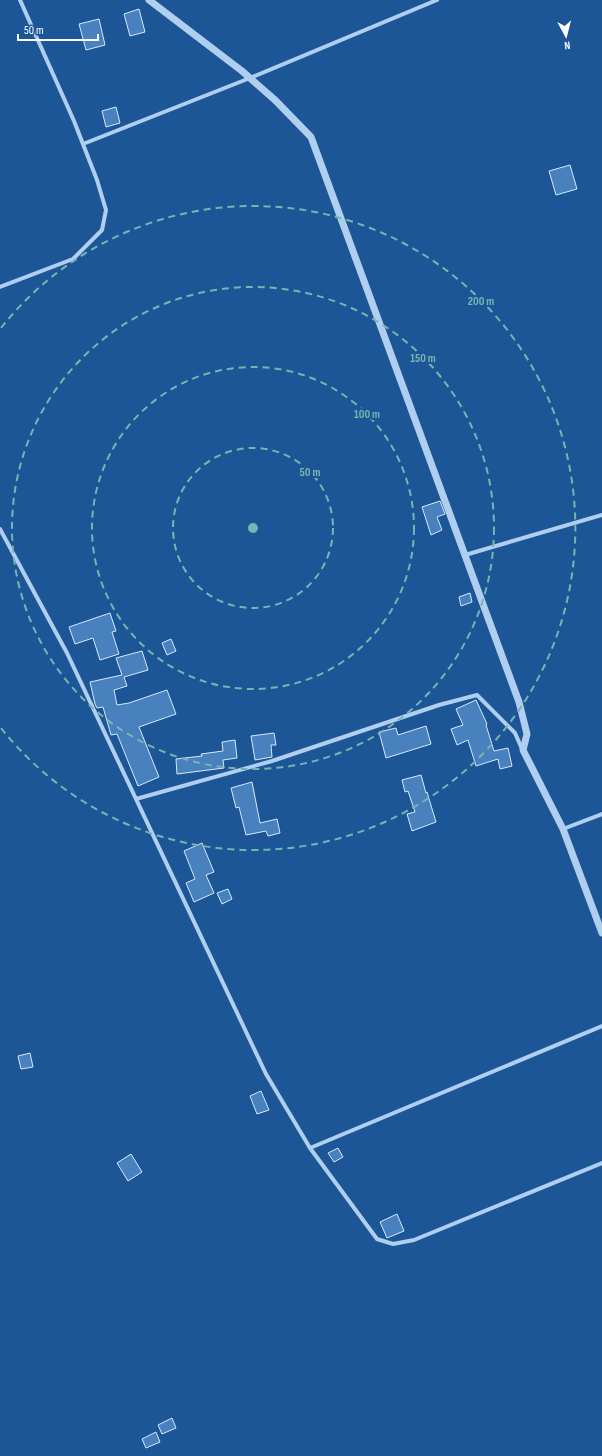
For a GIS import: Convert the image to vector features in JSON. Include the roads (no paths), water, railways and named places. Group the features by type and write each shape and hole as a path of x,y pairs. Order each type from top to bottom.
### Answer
{"street":[{"path":"0,287 73,258 102,230 106,210 97,180 83,144 20,0"},
{"path":"149,0 250,78 275,100 311,137 519,702 527,734 523,750"},
{"path":"83,144 250,78 437,0"},
{"path":"464,555 602,515"},
{"path":"0,529 67,653 266,1074 310,1148 377,1239 393,1244 414,1240 602,1163"},
{"path":"136,799 272,761 438,705 477,695 515,733 563,830 602,933"},
{"path":"563,830 602,814"},
{"path":"310,1148 602,1026"}]}
